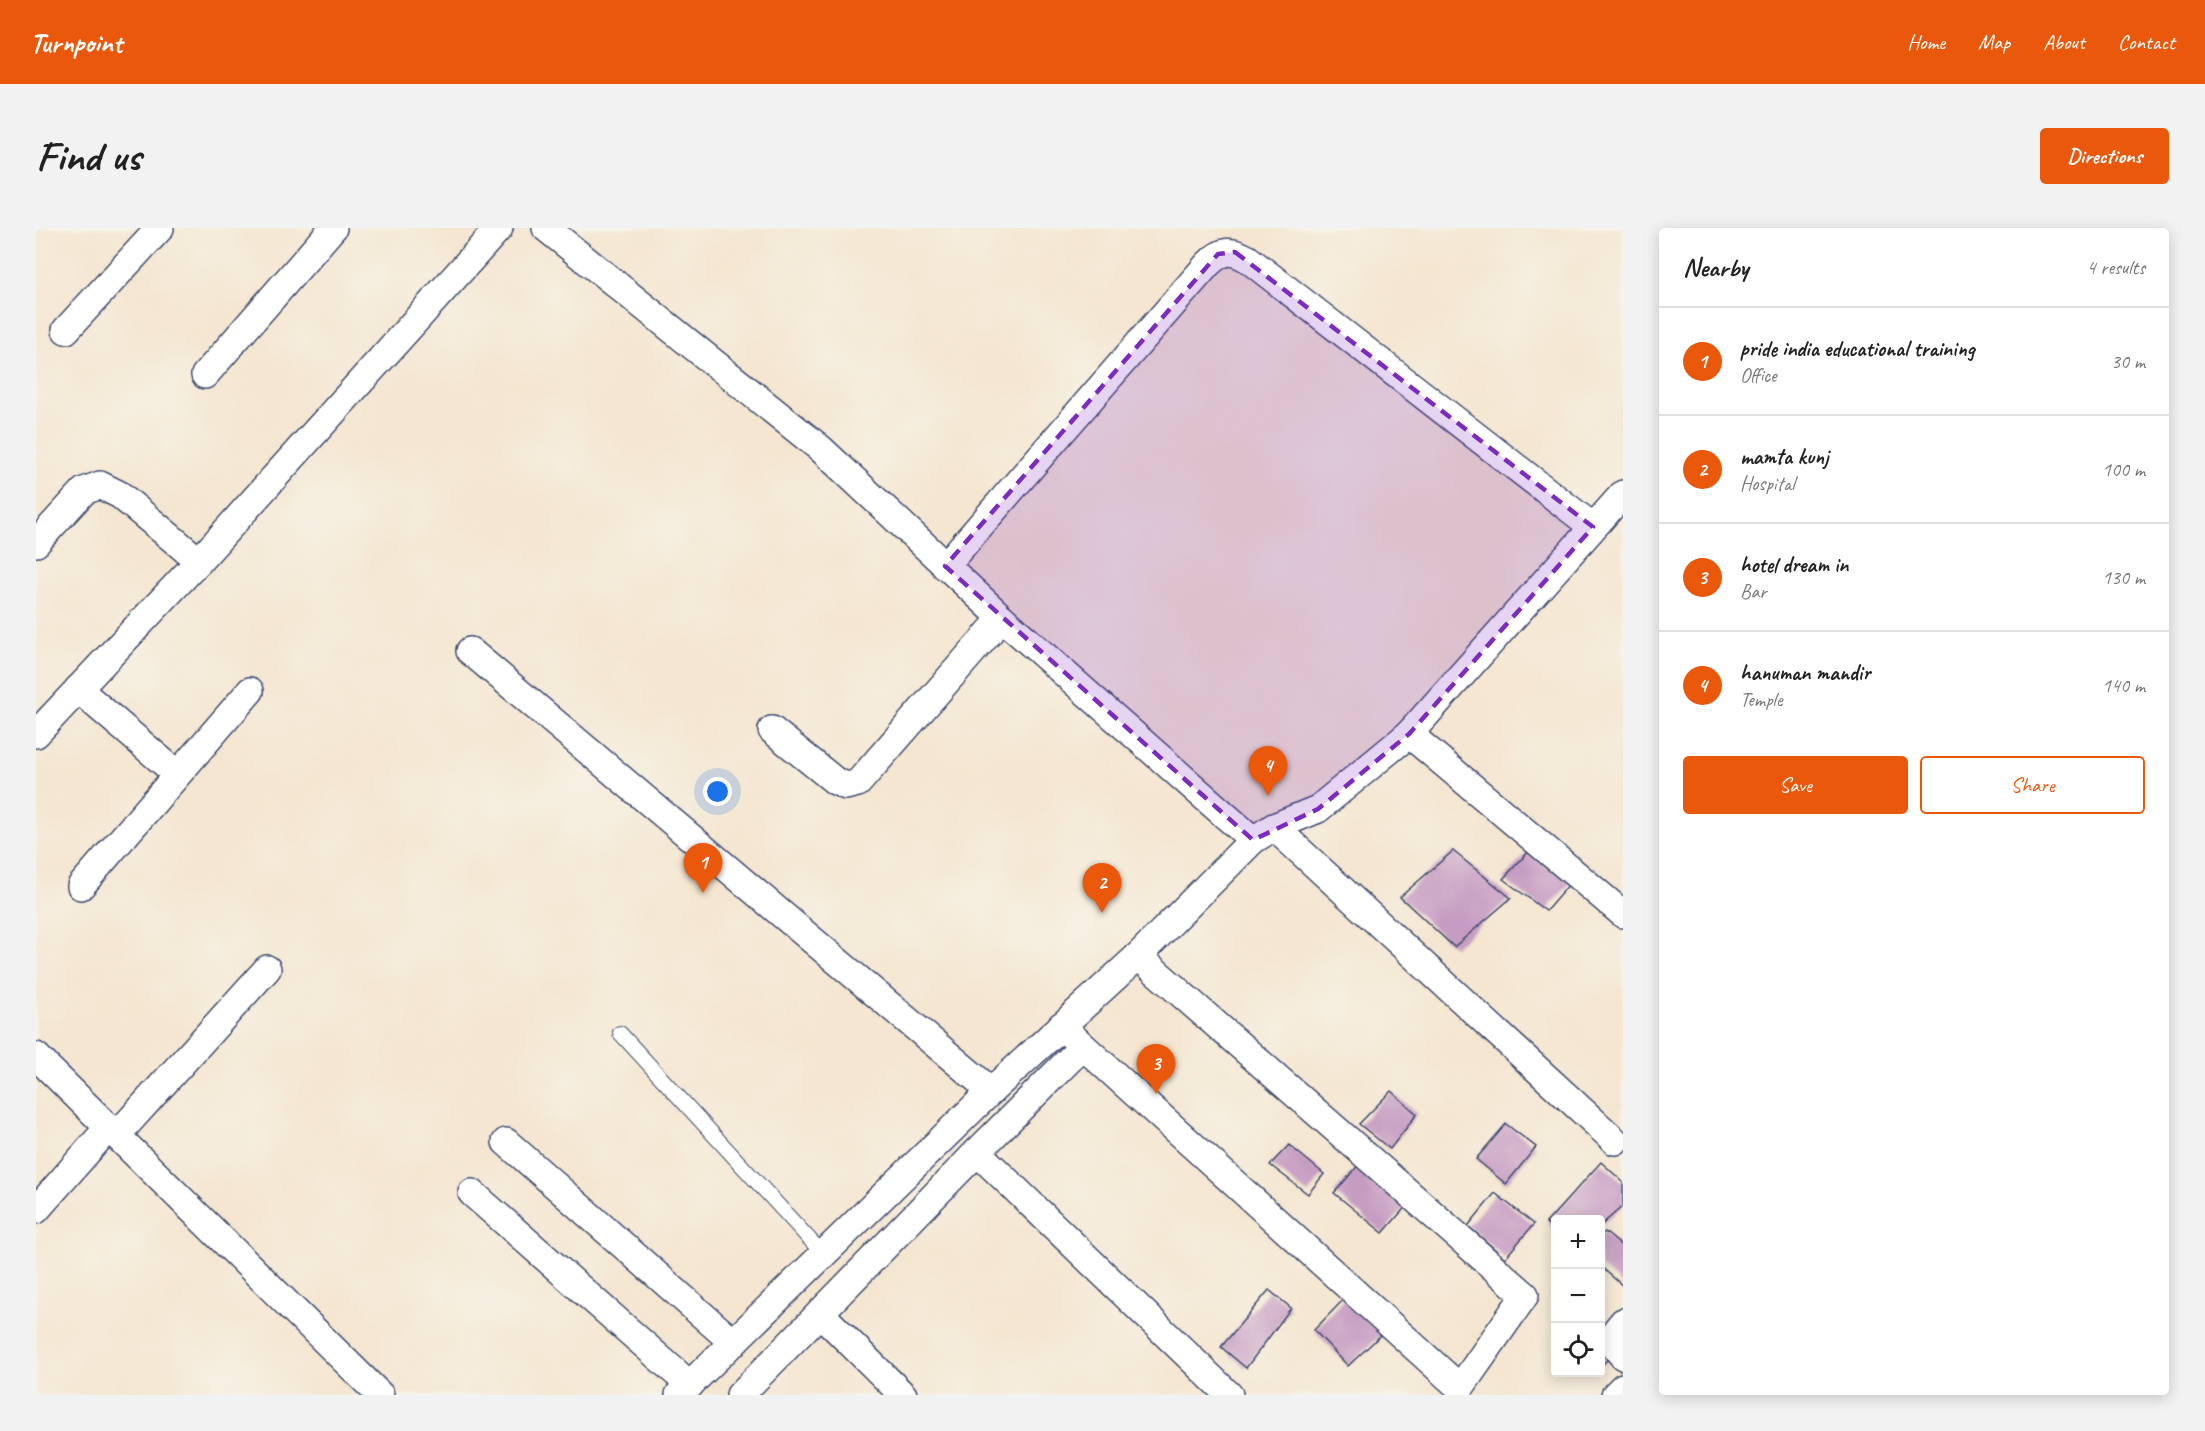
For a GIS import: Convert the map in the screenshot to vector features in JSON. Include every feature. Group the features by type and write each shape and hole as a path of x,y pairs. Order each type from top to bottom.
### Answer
{"street":[{"path":"66,330 160,228"},
{"path":"205,375 333,228"},
{"path":"36,734 199,561 499,228"},
{"path":"546,228 821,449 1002,618 1263,833 1615,1141"},
{"path":"945,566 1208,264 1218,254 1226,251 1235,252 1248,259 1593,527"},
{"path":"36,543 84,491 100,485 120,495 199,561"},
{"path":"472,1193 685,1390 991,1091 1138,956 1263,833 1318,809 1409,734 1593,527 1620,506"},
{"path":"772,730 835,781 846,786 858,783 1002,618"},
{"path":"470,651 991,1091"},
{"path":"78,689 177,774"},
{"path":"81,886 250,691"},
{"path":"1409,734 1623,914"},
{"path":"1061,1026 1460,1388 1525,1295 1138,956"},
{"path":"36,1210 267,969"},
{"path":"747,1393 820,1313 976,1152 1082,1047"},
{"path":"36,1056 380,1395"},
{"path":"506,1142 734,1343"},
{"path":"976,1152 1229,1395"},
{"path":"820,1313 903,1395"},
{"path":"1623,1323 1617,1329 1617,1349 1623,1356"},
{"path":"1616,1395 1623,1387"}],"lane":[{"path":"620,1033 824,1255"}],"highlighted area":[{"path":"1235,252 1248,259 1593,527 1409,734 1318,809 1253,840 945,566 1218,254"}],"building":[{"path":"1532,848 1577,875 1546,911 1503,879"},
{"path":"1453,851 1511,898 1454,947 1400,897"},
{"path":"1391,1091 1417,1114 1390,1149 1359,1124"},
{"path":"1506,1124 1536,1147 1506,1184 1476,1159"},
{"path":"1289,1145 1324,1174 1308,1194 1270,1165"},
{"path":"1362,1161 1409,1203 1383,1233 1334,1193"},
{"path":"1601,1162 1623,1182 1623,1206 1605,1222 1605,1215 1553,1215"},
{"path":"1495,1193 1534,1224 1505,1258 1468,1226"},
{"path":"1551,1217 1551,1228 1546,1223"},
{"path":"1605,1232 1623,1247 1623,1286 1605,1270"},
{"path":"1269,1290 1291,1308 1246,1368 1221,1347"},
{"path":"1344,1299 1382,1334 1348,1366 1314,1330"},
{"path":"1605,1346 1613,1354 1605,1362"}],"place":[{"name":"hanuman mandir","path":"1268,796"},
{"name":"pride india educational training","path":"703,893"},
{"name":"mamta kunj","path":"1102,913"},
{"name":"hotel dream in","path":"1156,1094"}]}
